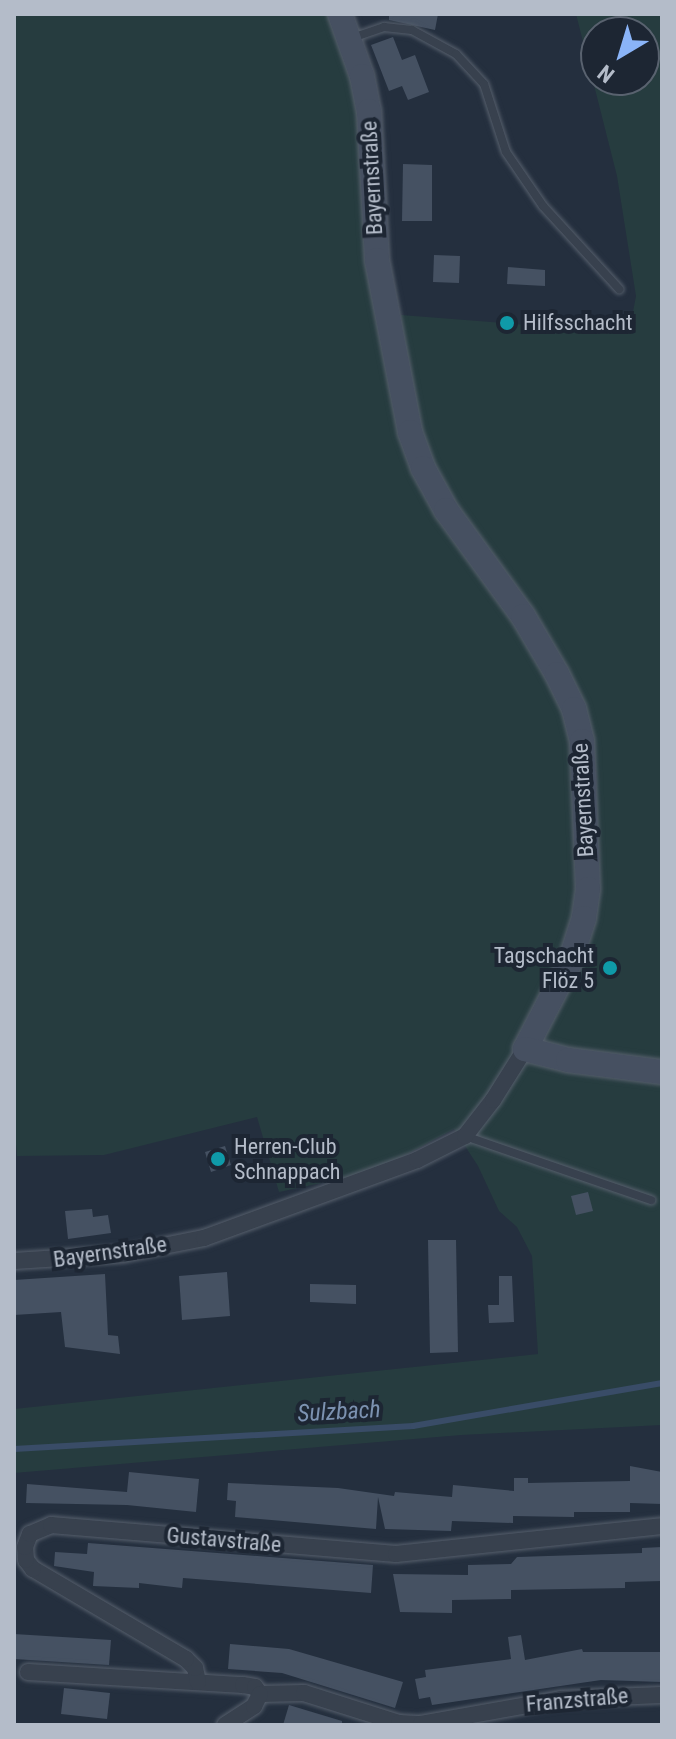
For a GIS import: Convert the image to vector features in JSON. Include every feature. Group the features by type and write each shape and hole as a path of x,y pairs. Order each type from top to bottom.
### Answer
{"street":[{"name":"Bayernstraße","path":"14,1261 123,1254 204,1238 338,1191 417,1160 465,1136 493,1100 525,1049 570,962 584,918 588,889 582,741 574,709 523,616 446,510 423,468 410,432 377,260 369,111 362,76 340,14"},
{"path":"525,1049 568,1060 662,1072"},
{"name":"Gustavstraße","path":"198,1682 195,1668 186,1659 33,1569 26,1560 25,1547 30,1534 51,1525 396,1554 662,1526"},
{"name":"Franzstraße","path":"28,1672 255,1687 260,1694 304,1693 399,1723 421,1724 561,1699 662,1695"},
{"path":"225,1725 254,1706 260,1694"}],"lane":[{"path":"349,39 384,27 412,30 456,54 484,84 506,152 543,206 619,289"},
{"path":"465,1136 651,1200"}],"green space":[{"path":"14,14 330,14 353,79 401,434 515,622 565,712 573,743 580,966 595,920 597,778 593,739 433,463 421,429 402,343 401,315 629,333 636,296 617,176 597,96 660,96 660,16 580,16 580,30 576,14 662,14 662,1425 461,1435 14,1473 14,1409 538,1354 532,1256 517,1227 499,1211 478,1166 454,1129 374,1172 279,1192 257,1117 104,1155 17,1156 14,1120"}],"building":[{"path":"389,14 438,14 435,30 389,20"},
{"path":"393,37 402,60 415,55 429,92 408,100 402,86 389,91 371,45"},
{"path":"403,164 432,165 432,221 402,221"},
{"path":"434,255 460,256 459,283 433,282"},
{"path":"508,267 545,270 545,286 507,284"},
{"name":"Herren-Club Schnappach","path":"225,1146 231,1165 211,1172 205,1152"},
{"path":"588,1192 593,1211 576,1215 571,1196"},
{"path":"92,1209 93,1217 108,1215 111,1233 68,1239 65,1211"},
{"path":"428,1240 456,1240 458,1352 430,1353"},
{"path":"227,1272 230,1316 182,1320 179,1276"},
{"path":"105,1274 108,1335 118,1336 120,1354 65,1347 61,1312 14,1315 14,1280"},
{"path":"499,1276 512,1276 514,1322 489,1323 488,1305 499,1305"},
{"path":"310,1284 356,1285 356,1304 310,1302"},
{"path":"630,1466 662,1472 662,1504 630,1503 630,1512 574,1512 574,1517 513,1516 513,1523 452,1521 451,1531 385,1529 378,1497 376,1529 235,1517 236,1501 227,1500 228,1483 338,1488 394,1496 395,1492 452,1497 453,1485 514,1491 514,1478 528,1478 528,1483 630,1481"},
{"path":"129,1472 199,1479 196,1512 127,1505 26,1503 27,1484 127,1492"},
{"path":"88,1543 373,1565 371,1593 183,1578 182,1588 139,1583 139,1588 93,1586 94,1572 54,1566 55,1552 87,1554"},
{"path":"662,1547 662,1581 625,1582 625,1588 511,1590 511,1599 452,1600 452,1613 400,1612 393,1574 468,1575 468,1565 511,1564 517,1557 642,1553 642,1548"},
{"path":"14,1634 111,1640 109,1665 14,1659"},
{"path":"521,1635 525,1660 582,1649 583,1652 662,1652 662,1682 601,1680 432,1705 430,1697 419,1699 415,1679 426,1677 425,1670 511,1659 508,1637"},
{"path":"230,1644 289,1649 403,1682 395,1708 282,1673 228,1669"},
{"path":"64,1688 110,1693 107,1719 61,1714"},
{"path":"289,1705 342,1721 342,1725 283,1725"}],"waterway":[{"name":"Sulzbach","path":"14,1449 413,1426 662,1383"}],"place":[{"name":"Hilfsschacht","path":"507,323"},
{"name":"Tagschacht Flöz 5","path":"610,968"},
{"name":"Herren-Club Schnappach","path":"218,1159"}]}
